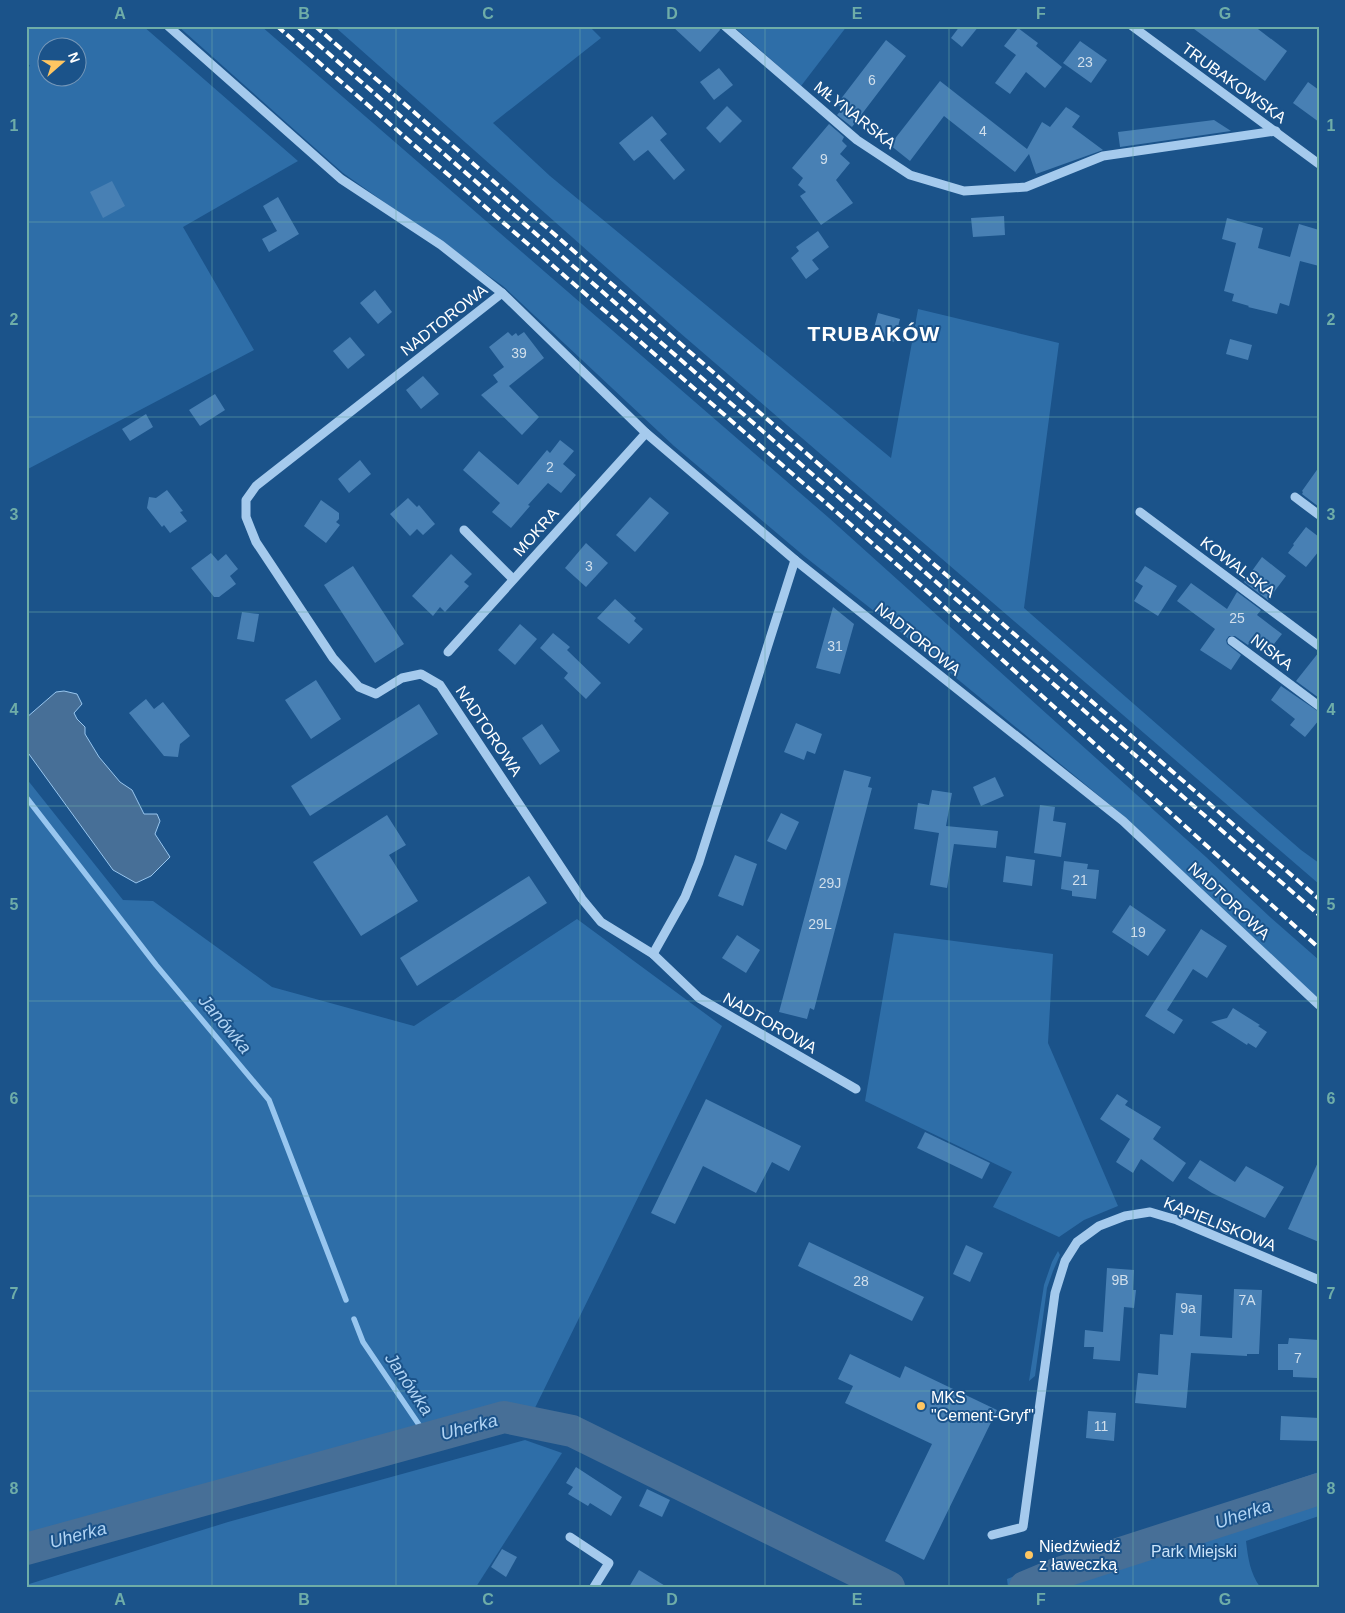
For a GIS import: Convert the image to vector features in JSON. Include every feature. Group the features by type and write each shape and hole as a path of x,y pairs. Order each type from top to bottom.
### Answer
{"street":[{"name":"NADTOROWA","path":"168,26 341,179 441,245 502,293 646,433 795,560 1123,821 1319,1005"},
{"name":"MŁYNARSKA","path":"725,26 857,140 910,175 964,191 1026,187 1103,156 1276,131"},
{"name":"TRUBAKOWSKA","path":"1132,26 1319,164"},
{"name":"NADTOROWA","path":"502,293 256,486 246,500 246,517 256,542 333,658 359,687 376,694 402,678 421,674 440,685 582,899 602,922 653,954 698,998 856,1089"},
{"name":"MOKRA","path":"448,652 646,433"},
{"path":"1295,497 1319,515"},
{"name":"KOWALSKA","path":"1140,512 1319,646"},
{"path":"464,530 513,579"},
{"path":"653,954 685,897 699,862 795,560"},
{"name":"NISKA","path":"1232,641 1319,706"},
{"name":"KĄPIELISKOWA","path":"992,1535 1023,1526 1055,1294 1065,1261 1077,1242 1099,1226 1125,1216 1150,1212 1177,1220 1319,1280"},
{"path":"570,1537 609,1564 594,1587"}],"green space":[{"path":"26,26 143,26 298,161 183,227 254,350 26,470 26,68 30,66 26,60"},
{"path":"178,26 261,26 829,518 1319,960 1319,1001 1126,818 893,626 804,556 674,446 503,286 343,173"},
{"path":"334,26 589,26 601,38 493,123 550,176 891,458 918,309 1059,343 1024,608 1301,850 1319,863 1319,884 679,332"},
{"path":"733,26 847,26 801,86"},
{"path":"26,778 123,900 153,901 272,987 414,1026 577,919 722,1026 532,1414 499,1406 26,1539"},
{"path":"894,933 1053,954 1048,1043 1118,1206 1084,1220 1059,1237 993,1207 1012,1172 865,1101"},
{"path":"1058,1251 1060,1255 1047,1288 1035,1376 1029,1381 1044,1285"},
{"path":"525,1440 562,1453 476,1587 26,1587 26,1585 228,1522"},
{"name":"Park Miejski","path":"1319,1472 1319,1516 1246,1541 1252,1571 1260,1587 1008,1587 1007,1579 1046,1564"}],"shaded area":[{"path":"64,691 77,694 82,704 74,713 85,727 85,734 99,757 120,782 132,790 144,814 157,814 160,821 155,834 170,857 151,876 136,883 113,870 26,750 26,718 56,692"}],"building":[{"path":"672,26 719,26 720,30 700,52"},
{"path":"960,26 979,26 962,47 951,38"},
{"path":"1190,26 1254,26 1287,51 1265,81"},
{"path":"1018,28 1038,43 1036,46 1062,67 1045,88 1026,72 1010,94 995,83 1016,55 1004,46"},
{"path":"886,40 906,56 852,127 837,115 843,108 837,104"},
{"path":"1080,41 1107,60 1091,83 1063,63"},
{"path":"719,68 733,85 714,100 700,82"},
{"path":"940,81 1027,149 1042,122 1050,127 1066,107 1080,116 1072,127 1103,150 1036,174 1029,154 1015,172 944,116 910,161 890,145"},
{"path":"1308,82 1319,90 1319,122 1293,103"},
{"path":"727,106 742,121 720,143 706,128"},
{"path":"652,116 667,134 660,140 685,170 674,180 648,150 634,161 619,143"},
{"path":"1214,120 1231,131 1120,147 1118,132"},
{"path":"829,124 844,137 842,141 847,146 840,154 850,163 836,180 853,203 821,225 800,196 806,192 798,185 803,178 792,168"},
{"path":"112,181 125,206 103,218 90,192"},
{"path":"278,197 299,234 269,252 262,239 277,231 263,206"},
{"path":"1004,216 1005,235 973,237 971,218"},
{"path":"1227,218 1263,228 1258,248 1290,257 1299,224 1319,230 1319,266 1300,261 1289,306 1280,303 1277,314 1232,301 1234,294 1224,291 1236,243 1222,239"},
{"path":"818,231 829,247 812,260 819,269 806,279 791,258 799,251 796,247"},
{"path":"375,290 392,312 378,324 360,303"},
{"path":"878,313 900,319 894,342 872,336"},
{"path":"508,332 512,336 516,333 518,336 524,332 544,358 509,386 539,417 522,435 481,395 498,382 493,375 504,367 489,347"},
{"path":"350,337 365,355 348,369 333,351"},
{"path":"1230,339 1252,345 1248,360 1226,354"},
{"path":"423,376 439,394 421,409 406,390"},
{"path":"215,394 225,410 200,426 189,410"},
{"path":"146,414 153,427 130,441 122,429"},
{"path":"560,440 574,451 563,464 576,475 561,493 548,483 511,528 492,512 500,503 463,470 479,451 518,485 547,450 550,453"},
{"path":"360,460 371,474 349,493 338,479"},
{"path":"1319,467 1319,507 1302,494 1302,491"},
{"path":"167,490 183,511 180,512 187,521 170,533 164,525 162,527 147,508 149,497 156,498"},
{"path":"650,497 669,513 635,552 616,535"},
{"path":"408,498 417,507 419,505 435,524 423,535 417,529 410,536 390,514"},
{"path":"321,500 339,513 339,519 336,522 340,525 326,543 304,526"},
{"path":"1306,527 1319,537 1319,551 1306,567 1288,553"},
{"path":"586,543 608,563 586,587 565,568"},
{"path":"211,553 218,561 226,554 238,569 230,576 236,584 219,597 214,597 191,568"},
{"path":"451,554 472,574 464,582 469,586 445,612 440,607 433,616 412,596"},
{"path":"1262,557 1286,576 1268,600 1244,582"},
{"path":"353,566 404,644 375,663 324,585"},
{"path":"1145,566 1177,586 1158,616 1134,601 1143,586 1135,581"},
{"path":"1191,583 1227,609 1237,592 1261,610 1257,615 1282,634 1270,649 1254,636 1248,645 1235,636 1229,636 1226,640 1227,644 1241,655 1231,670 1200,650 1215,629 1177,601"},
{"path":"615,599 636,618 634,621 643,629 629,644 597,618"},
{"path":"833,607 854,624 840,674 816,668"},
{"path":"242,612 259,614 254,642 237,639"},
{"path":"520,624 537,639 515,665 498,650"},
{"path":"553,633 570,647 567,650 601,683 586,699 564,678 568,673 540,648"},
{"path":"1319,652 1319,698 1296,681"},
{"path":"316,680 341,719 311,739 285,700"},
{"path":"1281,686 1319,712 1319,720 1305,737 1290,725 1295,719 1271,700"},
{"path":"146,699 154,709 163,702 190,736 180,744 178,757 164,756 129,713"},
{"path":"419,704 438,734 310,816 291,786"},
{"path":"796,723 822,734 815,754 807,751 804,760 784,752"},
{"path":"542,724 560,751 540,765 522,738"},
{"path":"844,770 871,777 868,787 872,788 814,1010 810,1008 807,1019 779,1012"},
{"path":"995,777 1004,796 981,806 973,787"},
{"path":"932,790 952,793 946,826 998,831 996,848 954,844 947,888 930,885 939,833 914,829 918,803 929,805"},
{"path":"1040,805 1055,807 1053,821 1066,823 1061,857 1034,853"},
{"path":"781,813 799,822 786,850 767,841"},
{"path":"387,815 406,845 389,855 418,901 361,936 313,862"},
{"path":"735,855 757,864 743,906 718,896"},
{"path":"1006,856 1035,860 1032,886 1003,882"},
{"path":"1064,861 1088,864 1087,869 1099,870 1096,899 1072,896 1072,891 1061,889"},
{"path":"529,876 547,903 417,986 400,958"},
{"path":"1130,905 1166,930 1148,956 1112,932"},
{"path":"1201,929 1227,946 1207,978 1193,969 1167,1010 1183,1020 1174,1034 1145,1016"},
{"path":"737,935 760,950 746,973 722,958"},
{"path":"1233,1008 1260,1025 1258,1026 1267,1032 1256,1048 1248,1043 1247,1045 1211,1022 1227,1018"},
{"path":"1117,1094 1128,1101 1125,1105 1161,1127 1153,1139 1186,1163 1173,1182 1141,1159 1133,1173 1116,1162 1130,1139 1100,1119"},
{"path":"706,1099 801,1146 789,1171 772,1162 756,1193 703,1166 675,1224 651,1213"},
{"path":"925,1132 990,1163 982,1179 917,1148"},
{"path":"1200,1160 1235,1182 1246,1166 1284,1187 1265,1218 1212,1193 1188,1178"},
{"path":"1319,1160 1319,1242 1288,1229"},
{"path":"809,1242 924,1297 912,1321 798,1266"},
{"path":"966,1245 983,1253 970,1282 953,1274"},
{"path":"1107,1268 1134,1270 1133,1290 1136,1290 1134,1308 1124,1307 1120,1361 1093,1359 1094,1347 1084,1347 1085,1330 1103,1332"},
{"path":"1234,1289 1262,1290 1259,1354 1247,1354 1247,1356 1191,1353 1186,1408 1135,1403 1138,1373 1158,1375 1160,1334 1173,1335 1176,1293 1202,1295 1200,1336 1232,1338"},
{"path":"1289,1338 1319,1340 1317,1378 1293,1377 1293,1370 1278,1370 1278,1344 1288,1344"},
{"name":"MKS \"Cement-Gryf\"","path":"850,1354 900,1378 905,1366 997,1410 924,1560 885,1541 932,1444 845,1403 853,1386 838,1379"},
{"path":"1088,1411 1116,1413 1114,1441 1086,1438"},
{"path":"1281,1416 1319,1418 1319,1441 1280,1440"},
{"path":"576,1467 622,1497 611,1516 590,1503 588,1506 568,1494 573,1487 566,1483"},
{"path":"647,1489 670,1500 662,1517 639,1506"},
{"path":"502,1549 517,1557 506,1577 491,1567"},
{"path":"639,1570 667,1587 629,1587"}],"waterway":[{"name":"Janówka","path":"26,797 156,965 269,1100 346,1300"},
{"name":"Janówka","path":"354,1319 363,1342 428,1438"},
{"name":"Uherka","path":"26,1549 504,1417 572,1431 889,1587"},
{"name":"Uherka","path":"1025,1587 1056,1574 1319,1489"}],"railway":[{"path":"277,26 918,583 1319,948"},
{"path":"297,26 1319,915"},
{"path":"315,26 1319,899"}],"place":[{"name":"MKS \"Cement-Gryf\"","path":"921,1406"},
{"name":"Niedźwiedź z ławeczką","path":"1029,1555"}],"district":[{"name":"TRUBAKÓW","path":"874,333"}]}
